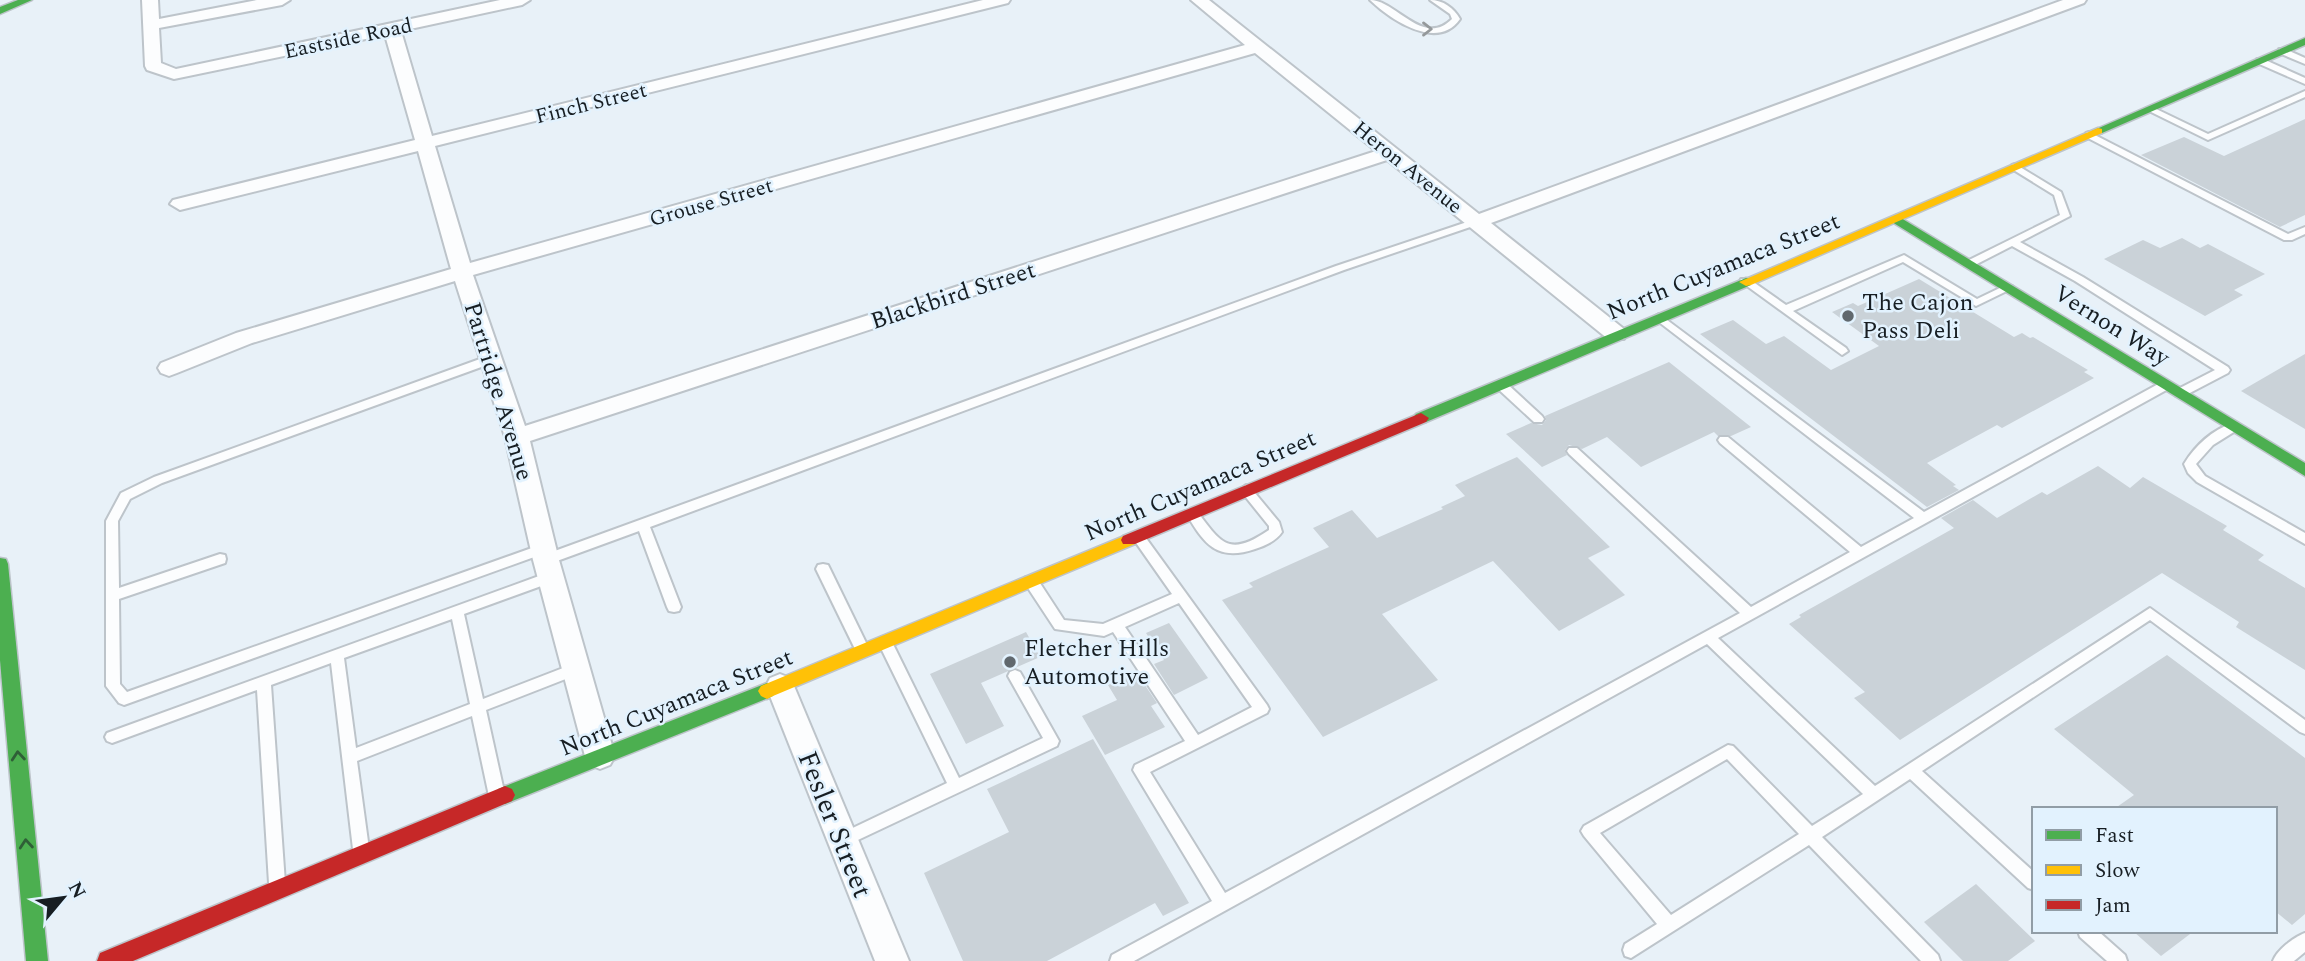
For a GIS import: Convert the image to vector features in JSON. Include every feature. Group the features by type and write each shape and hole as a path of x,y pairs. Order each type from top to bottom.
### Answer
{"main road":[{"path":"0,11 27,0"},
{"name":"North Cuyamaca Street","path":"108,961 600,756 779,686 1896,219 2305,41"},
{"name":"Vernon Way","path":"1896,219 2305,470"},
{"path":"0,564 37,961"}],"street":[{"path":"150,0 151,25 282,0"},
{"name":"Eastside Road","path":"151,25 153,66 174,74 522,0"},
{"name":"Finch Street","path":"180,204 1002,0"},
{"name":"Heron Avenue","path":"1199,0 1616,334"},
{"path":"1476,222 2078,0"},
{"name":"Partridge Avenue","path":"392,29 462,272 517,437 546,562 600,756"},
{"name":"Grouse Street","path":"169,368 244,338 462,272 1257,47"},
{"name":"Blackbird Street","path":"517,437 1390,153"},
{"name":"Fesler Street","path":"779,686 892,961"}],"lane":[{"path":"1374,0 1415,29 1428,31 1449,26 1456,19 1453,13 1434,0"},
{"path":"2283,51 2305,61"},
{"path":"2260,61 2305,81"},
{"path":"2149,109 2208,137 2305,94"},
{"path":"2089,135 2288,239 2305,230"},
{"path":"1969,264 2065,216 2058,194 2015,167"},
{"path":"491,359 158,480 125,496 112,521 113,686 124,699 546,562 1340,268 1476,222"},
{"path":"1118,961 1924,519 2173,389 2224,370 2079,279 2012,242"},
{"path":"1785,310 1904,258 1976,303 2008,288"},
{"path":"1745,281 1842,351"},
{"path":"1659,317 1924,519"},
{"path":"1499,383 1538,419"},
{"path":"2234,426 2213,437 2193,459 2190,464 2192,470 2201,479 2305,539"},
{"path":"1724,440 1860,554"},
{"path":"1573,451 1749,614"},
{"path":"1192,513 1217,546 1236,552 1276,532 1275,525 1246,490"},
{"path":"643,524 674,607"},
{"path":"1138,536 1262,709 1140,770 1223,904"},
{"path":"112,596 220,559"},
{"path":"112,737 457,611 546,562"},
{"path":"823,569 863,651"},
{"path":"1031,580 1060,625 1104,630 1181,596"},
{"path":"457,611 498,798"},
{"path":"1631,950 2150,613 2305,728"},
{"path":"1116,625 1195,743"},
{"path":"1708,637 1874,794"},
{"path":"885,642 956,786"},
{"path":"337,655 362,855"},
{"path":"350,757 576,670"},
{"path":"842,840 1052,741 1015,676"},
{"path":"264,682 278,890"},
{"path":"1669,925 1589,831 1728,751 1812,834 1932,961"},
{"path":"1910,771 2032,881"},
{"path":"2088,933 2119,961"},
{"path":"2281,961 2305,940"}],"building":[{"path":"2305,119 2305,215 2280,227 2141,155 2184,137 2224,156"},
{"path":"2182,238 2200,248 2208,244 2265,274 2234,290 2243,295 2205,316 2104,259 2143,240 2160,248"},
{"path":"1919,279 2014,337 2022,333 2033,337 2088,370 2084,372 2094,378 2002,428 1997,425 1927,463 1959,490 1927,507 1700,334 1733,320 1766,344 1784,336 1831,370 1879,346 1832,312 1853,303 1858,306"},
{"path":"2305,354 2305,429 2241,391"},
{"path":"1669,362 1751,427 1731,436 1718,436 1714,432 1641,467 1607,437 1582,449 1569,445 1565,450 1567,455 1542,467 1506,434 1531,423 1542,425 1546,420 1545,416"},
{"path":"1517,457 1610,547 1588,558 1625,595 1559,631 1493,561 1382,614 1438,680 1323,737 1222,600 1253,587 1249,583 1329,547 1313,528 1352,510 1377,538 1443,509 1441,507 1465,496 1455,485"},
{"path":"2098,466 2130,488 2143,477 2227,526 2223,530 2264,555 2258,560 2305,588 2305,670 2236,627 2239,622 2162,573 1900,740 1854,698 1865,692 1789,624 1801,617 1799,615 1954,528 1941,518 1973,500 1997,518 2042,492 2047,495"},
{"path":"1169,623 1208,678 1174,695 1154,664 1164,660 1146,633"},
{"path":"1026,632 1040,657 981,683 1004,726 966,744 930,674"},
{"path":"2167,655 2305,758 2305,914 2292,925 2277,913 2277,807 2117,807 2134,795 2054,729"},
{"path":"1136,672 1157,703 1151,706 1165,727 1105,755 1082,716 1117,700 1108,685"},
{"path":"1093,739 1189,903 1163,916 1155,903 1047,961 963,961 924,873 1009,832 987,789"},
{"path":"1976,884 2035,941 2008,961 1963,961 1924,922"},
{"path":"2135,933 2191,933 2161,956"}],"traffic: fast":[{"path":"0,11 27,0"},
{"path":"2098,131 2305,41"},
{"path":"1896,219 2305,470"},
{"path":"1421,418 1746,282"},
{"path":"0,564 37,961"},
{"path":"505,795 767,691"}],"traffic: slow":[{"path":"1746,282 2098,131"},
{"path":"767,691 1129,540"}],"traffic: jam":[{"path":"1129,540 1421,418"},
{"path":"108,961 505,795"}],"place":[{"name":"The Cajon Pass Deli","path":"1848,316"},
{"name":"Fletcher Hills Automotive","path":"1010,662"}]}
